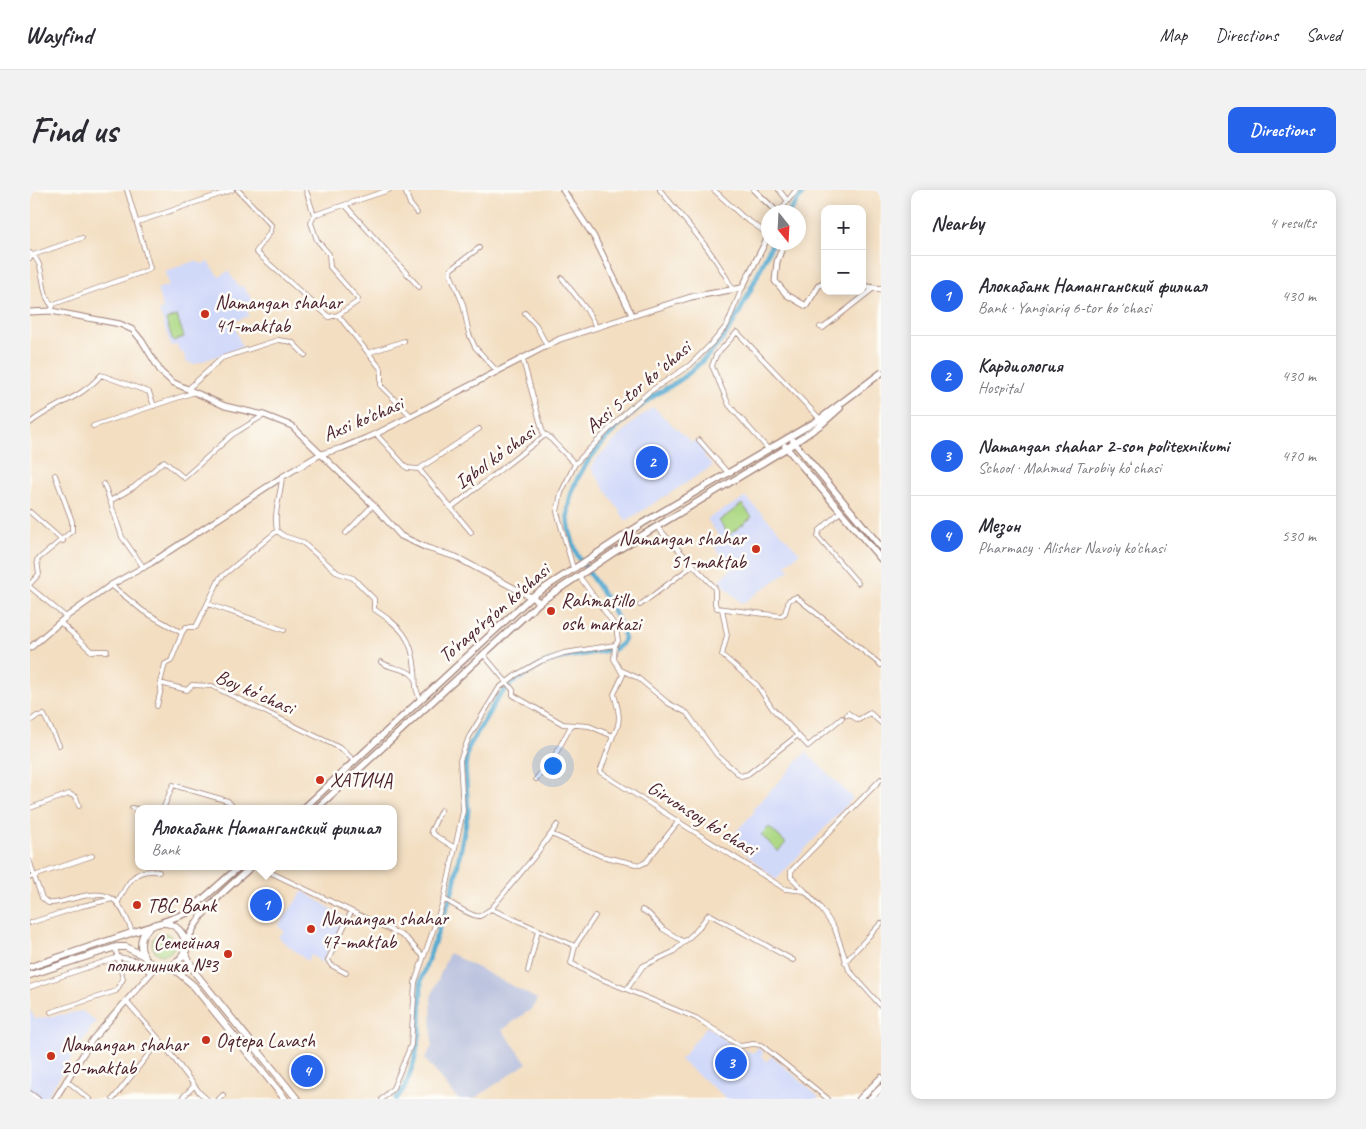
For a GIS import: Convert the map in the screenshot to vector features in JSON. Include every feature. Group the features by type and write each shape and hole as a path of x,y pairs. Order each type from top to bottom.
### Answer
{"main road":[{"path":"792,440 880,375"},
{"path":"792,440 822,424 858,391"},
{"path":"792,440 881,547"},
{"name":"To'raqo'rg'on ko'chasi","path":"306,805 531,597 590,556 728,473 782,442 792,440"},
{"name":"To'raqo'rg'on ko'chasi","path":"321,805 540,602 657,526 787,448 792,440"},
{"path":"782,442 881,559"},
{"path":"30,967 187,914 236,870"},
{"path":"166,967 180,960 200,916 248,870"},
{"path":"144,956 142,950 143,937 146,931 157,924 171,925 177,928 182,933 187,957 196,974 297,1099"},
{"path":"30,975 115,947 126,947 144,956 157,966 175,970 193,985 285,1099"},
{"path":"860,1099 881,1078"},
{"path":"870,1099 881,1088"}],"street":[{"path":"30,312 52,309 148,270 150,265 127,190"},
{"path":"138,222 232,190"},
{"path":"238,190 271,225 270,232 256,252 329,318 338,315 358,300 330,267 330,254 317,240 311,223 314,215 306,190"},
{"path":"314,215 389,190"},
{"path":"405,190 410,204 418,213"},
{"path":"563,190 594,237 632,315"},
{"path":"660,190 722,268 732,288"},
{"path":"714,190 743,217 761,230"},
{"path":"754,190 770,205"},
{"path":"779,190 787,200"},
{"path":"783,205 796,190"},
{"path":"345,205 419,287"},
{"path":"31,255 82,238"},
{"path":"479,248 452,269 450,273 463,304 469,334 475,347 496,370"},
{"path":"742,288 761,249"},
{"path":"781,250 777,262 775,281 787,295 806,306 821,284"},
{"path":"31,255 39,262 44,291 52,309"},
{"path":"562,278 586,309 596,327"},
{"path":"866,287 881,289"},
{"name":"Axsi ko'chasi","path":"30,648 66,617 111,585 144,568 282,477 321,454 342,448 376,434 410,415 450,397 546,344 632,315 691,298 732,288 742,288"},
{"name":"Аxsi 5-tor koʼchasi","path":"573,568 557,512 561,493 575,464 626,412 649,392 690,365 713,342 727,324 742,288"},
{"path":"820,327 823,328 874,288"},
{"path":"52,309 120,324 132,330 142,340 161,372 172,382 225,406 264,415 292,426 408,540 456,557 540,602"},
{"path":"525,313 536,325 546,344"},
{"path":"338,315 382,372 382,386 410,415"},
{"path":"770,450 729,405 712,366 716,355 736,332 820,419"},
{"path":"188,389 222,358 278,340 292,342 305,355"},
{"path":"368,353 404,341"},
{"path":"522,357 544,436"},
{"path":"30,422 64,404 95,382 101,375 149,392 154,406"},
{"path":"93,426 195,392"},
{"path":"110,501 134,487 164,461 184,478 232,435 264,415"},
{"path":"376,434 407,468 420,469 479,429"},
{"name":"Iqbol koʻchasi","path":"452,507 544,436 547,435 555,441 575,464"},
{"path":"699,440 728,473"},
{"path":"420,469 471,532"},
{"path":"55,475 73,525 72,531 36,560 39,574 30,585 66,617"},
{"path":"277,531 276,512 280,499 282,477"},
{"path":"104,484 122,537 144,568"},
{"path":"346,533 373,506"},
{"path":"841,511 819,531 818,537 858,583"},
{"path":"30,512 63,540"},
{"path":"657,526 692,566 716,588 715,606 722,609 781,616 789,600 796,597 881,665"},
{"path":"157,706 165,664 171,661 186,626 196,627 220,578 277,531"},
{"path":"277,531 284,536 302,542 334,570 360,583 375,600 374,609 399,626 405,634 416,671 414,676 420,699"},
{"path":"640,605 692,566"},
{"path":"483,654 508,684 513,695 552,718 571,726 589,726 613,736 619,722 618,706 614,694 623,675 616,664 614,652 618,641 616,627 579,576"},
{"path":"111,585 143,611 182,633"},
{"path":"208,604 284,630"},
{"path":"722,609 727,634 722,655 750,679 772,708 809,746 832,724 842,718"},
{"path":"60,622 91,651 107,651"},
{"path":"382,1099 393,1088 411,1045 413,989 423,956 445,899 464,805 461,755 469,736 491,700 508,684 540,661 553,656 615,645"},
{"path":"381,662 394,669 410,672 414,676"},
{"path":"621,670 638,678 668,702 687,713 717,755 741,776 748,774 798,735"},
{"name":"Boy koʻchasi","path":"160,683 187,690 192,684 212,686 338,748 354,761"},
{"path":"846,714 848,713 859,720 870,713 881,723"},
{"path":"30,721 37,716 44,716 59,745"},
{"path":"536,779 554,757 571,726"},
{"name":"Girvonsoy koʻchasi","path":"613,736 600,772 785,889 805,891"},
{"path":"881,779 791,871 791,878 820,907 834,929 844,962 857,981 881,1006"},
{"path":"165,805 173,785 228,801 232,805"},
{"path":"30,808 69,794 76,797 79,806"},
{"path":"441,810 431,830 432,834 455,848"},
{"path":"551,834 601,856 638,865 646,862 679,821"},
{"path":"445,899 476,916 491,909 534,858 557,825"},
{"path":"32,876 92,856"},
{"path":"30,862 32,876 42,898 48,903 92,893 107,895 118,902 132,932"},
{"path":"118,902 133,877 148,870 159,872"},
{"path":"265,870 407,939 423,956"},
{"path":"30,923 113,898"},
{"path":"491,909 575,946"},
{"path":"642,910 649,914 662,929 684,942"},
{"path":"346,973 331,966 328,960 351,912"},
{"path":"627,989 643,966 673,952 696,931 709,914 794,960"},
{"path":"595,916 575,946 571,963 594,976 696,1018 740,1046 761,1045 828,1099"},
{"path":"844,962 881,923"},
{"path":"528,971 538,930"},
{"path":"51,1012 116,991 123,979 115,947"},
{"path":"30,987 118,956 135,960 151,973"},
{"path":"55,1099 92,1040 157,966"},
{"path":"126,1001 160,1040 194,1086 208,1099"},
{"path":"113,1099 160,1040"},
{"path":"66,1080 89,1099"},
{"path":"181,1099 194,1086"},
{"path":"30,1093 38,1099"},
{"path":"218,1099 223,1096"}],"shaded area":[{"name":"Namangan shahar 41-maktab","path":"195,261 203,264 208,262 219,277 228,271 239,287 242,285 254,302 247,307 249,316 233,322 242,347 192,365 191,362 187,363 183,352 180,353 177,345 171,346 159,311 163,309 157,289 169,285 165,271"},
{"path":"653,407 691,442 697,441 708,452 704,456 713,466 626,521 591,468 597,458 632,423"},
{"name":"Namangan shahar 51-maktab","path":"746,497 800,553 786,564 790,570 742,604 719,580 731,569 713,545 721,539 707,519"},
{"path":"806,752 853,798 776,880 729,839 755,811 753,809"},
{"name":"Namangan shahar 47-maktab","path":"303,891 346,918 322,963 311,955 307,961 278,937 284,931 278,926"},
{"path":"449,953 537,999 534,1007 502,1030 527,1063 474,1099 458,1099 425,1059 432,1046 431,997"},
{"name":"Namangan shahar 20-maktab","path":"30,1009 35,1019 82,1011 96,1021 45,1099 39,1099 30,1092"},
{"path":"707,1026 735,1047 754,1053 758,1048 764,1053 761,1056 767,1061 772,1056 819,1097 817,1099 723,1099 725,1097 680,1060"}],"green space":[{"path":"177,316 184,337 173,341 166,320"},
{"path":"742,504 752,517 729,535 719,521"},
{"path":"769,827 786,843 778,851 761,835"},
{"path":"163,933 173,940 174,944 167,954 163,955 153,948 152,944 159,934"}],"waterway":[{"path":"794,205 805,190"},
{"path":"396,1099 405,1087 414,1062 420,1033 421,980 453,889 468,811 465,766 468,748 498,697 512,683 543,664 556,659 614,649 623,642 624,638 618,620 577,555 572,540 568,525 568,515 570,498 576,482 596,450 622,422 648,400 687,374 724,337 740,311 769,250"}],"place":[{"name":"Namangan shahar 41-maktab","path":"205,314"},
{"name":"Кардиология","path":"652,462"},
{"name":"Namangan shahar 51-maktab","path":"756,549"},
{"name":"Rahmatillo osh markazi","path":"551,611"},
{"name":"ХАТИЧА","path":"320,780"},
{"name":"TBC Bank","path":"137,905"},
{"name":"Алокабанк Наманганский филиал","path":"266,905"},
{"name":"Namangan shahar 47-maktab","path":"311,929"},
{"name":"Семейная поликлиника №3","path":"228,954"},
{"name":"Oqtepa Lavash","path":"206,1040"},
{"name":"Namangan shahar 20-maktab","path":"51,1056"},
{"name":"Namangan shahar 2-son politexnikumi","path":"731,1063"},
{"name":"Мезон","path":"307,1071"}]}
